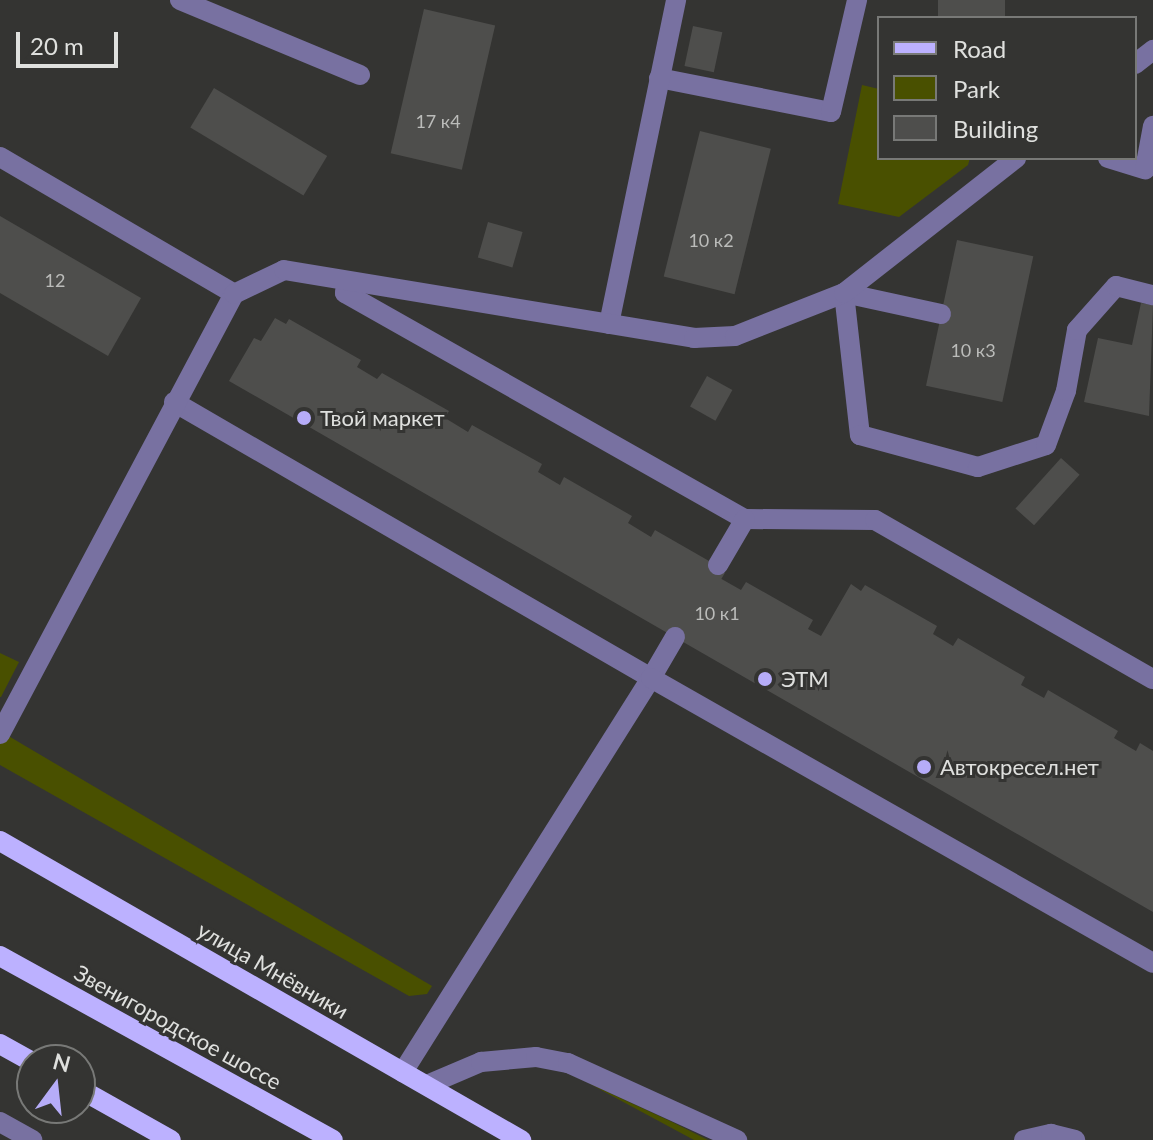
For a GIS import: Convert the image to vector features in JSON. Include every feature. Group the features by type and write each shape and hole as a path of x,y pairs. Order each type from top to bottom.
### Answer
{"main road":[{"name":"улица Мнёвники","path":"0,841 521,1140"},
{"name":"Звенигородское шоссе","path":"0,956 333,1140"},
{"path":"96,1098 171,1140"}],"lane":[{"path":"180,0 360,75"},
{"path":"609,324 676,0"},
{"path":"659,78 831,112 857,0"},
{"path":"1137,62 1153,50"},
{"path":"1115,160 1145,169 1153,126"},
{"path":"0,157 234,294"},
{"path":"0,734 234,294 284,270 346,284 694,338 735,336 844,293 1013,160"},
{"path":"346,284 345,293 745,519 875,520 1153,679"},
{"path":"844,293 860,435 978,467 1046,445 1066,391 1077,330 1116,286 1153,295"},
{"path":"844,293 941,314"},
{"path":"174,402 1153,963"},
{"path":"718,565 745,519"},
{"path":"403,1072 675,637"},
{"path":"427,1085 481,1062 557,1061 608,1077 737,1140"},
{"path":"0,1122 32,1140"},
{"path":"1024,1140 1051,1134 1075,1140"}],"green space":[{"path":"862,85 877,89 877,160 969,160 968,165 899,217 838,204"},
{"path":"0,653 19,662 1,697 0,697"},
{"path":"0,731 432,986 427,994 409,996 0,765"},
{"path":"588,1083 672,1122 708,1140 694,1140"}],"building":[{"path":"938,0 1005,0 1005,16 938,16"},
{"path":"424,9 495,25 462,170 391,153"},
{"path":"693,26 722,32 714,72 684,66"},
{"path":"214,88 327,156 303,195 190,127"},
{"path":"700,131 771,149 735,294 664,277"},
{"path":"0,216 141,298 108,356 0,293"},
{"path":"488,222 523,232 512,267 478,258"},
{"path":"957,240 1033,256 1002,402 926,386"},
{"path":"1141,303 1153,305 1149,416 1084,402 1098,338 1132,345"},
{"path":"275,318 286,324 289,319 361,360 357,367 377,379 382,373 449,411 445,418 468,432 472,425 542,464 538,472 560,485 564,477 632,516 628,523 651,537 655,530 723,569 718,577 741,590 746,582 813,620 808,629 821,636 851,584 861,591 865,585 937,626 933,634 953,646 958,638 1025,677 1021,685 1044,698 1048,690 1118,731 1114,738 1136,751 1140,743 1153,751 1153,912 229,381 254,338 261,341"},
{"path":"707,376 732,390 715,421 690,407"},
{"path":"1061,458 1080,475 1034,525 1015,509"}],"tunnel":[{"path":"675,637 718,565"}],"place":[{"name":"Твой маркет","path":"304,418"},
{"name":"ЭТМ","path":"765,679"},
{"name":"Автокресел.нет","path":"924,767"}]}
